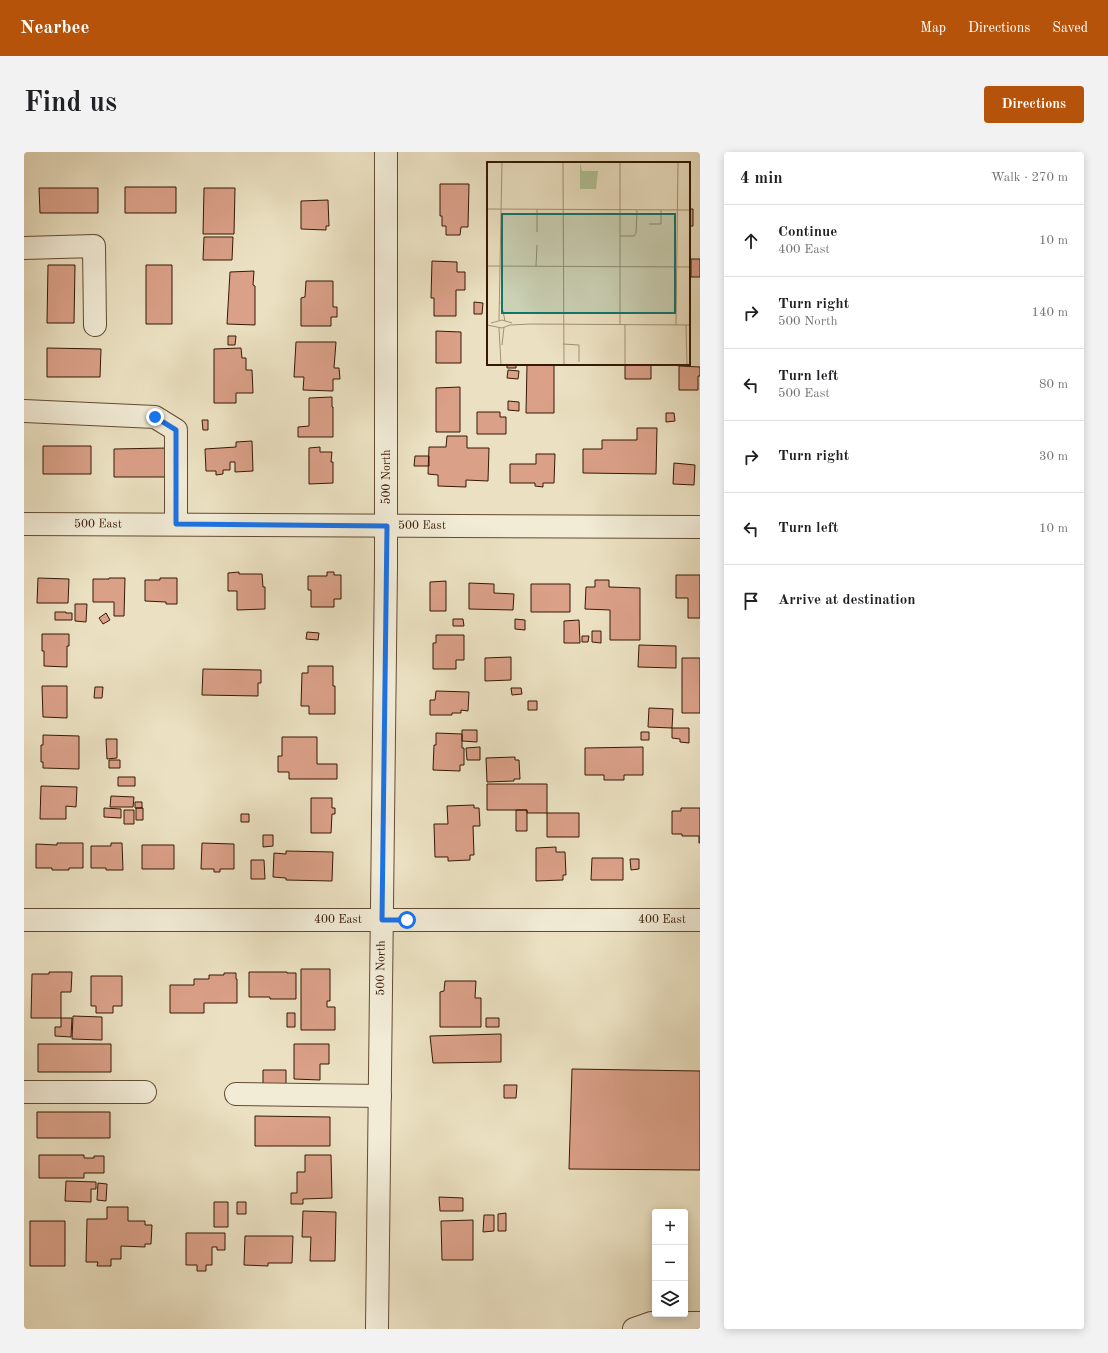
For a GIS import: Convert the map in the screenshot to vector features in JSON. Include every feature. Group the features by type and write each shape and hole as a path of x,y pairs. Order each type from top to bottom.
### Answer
{"street":[{"name":"500 North","path":"377,1329 387,526 386,152"},
{"path":"24,248 94,246 95,325"},
{"path":"24,411 155,417 176,430 176,524"},
{"name":"500 East","path":"24,524 700,527"},
{"name":"400 East","path":"24,920 700,920"},
{"path":"24,1092 145,1092"},
{"path":"236,1094 380,1096"},
{"path":"634,1329 651,1323 700,1323"}],"building":[{"path":"440,184 469,184 468,227 461,227 460,235 446,235 446,226 442,226 442,216 440,216"},
{"path":"125,187 176,187 176,213 125,213"},
{"path":"39,188 98,188 98,213 40,213"},
{"path":"204,188 235,188 234,234 203,234"},
{"path":"328,200 329,226 326,226 326,230 301,229 301,201"},
{"path":"690,209 693,209 693,226 690,226"},
{"path":"204,237 233,237 232,260 203,260"},
{"path":"691,259 700,259 700,277 691,277"},
{"path":"432,261 457,262 457,272 465,272 465,290 456,290 456,316 434,316 434,298 431,298"},
{"path":"48,265 75,265 74,323 47,323"},
{"path":"146,265 172,265 172,324 146,324"},
{"path":"254,271 253,285 255,286 255,325 227,324 230,272"},
{"path":"306,281 333,281 333,307 337,307 337,317 331,317 331,326 301,326 301,298 305,297"},
{"path":"474,302 483,303 482,314 474,314"},
{"path":"436,331 461,332 461,363 436,363"},
{"path":"228,336 236,336 235,345 228,345"},
{"path":"296,342 336,342 334,368 339,368 340,379 333,379 333,391 303,390 304,377 294,377"},
{"path":"47,348 101,349 100,377 47,377"},
{"path":"241,348 242,358 246,358 246,370 252,370 253,393 236,393 236,403 214,403 214,349"},
{"path":"507,365 516,365 516,368 507,368"},
{"path":"527,365 554,365 554,413 526,413"},
{"path":"625,365 651,365 651,379 625,379"},
{"path":"679,366 700,367 700,376 698,376 698,390 679,390"},
{"path":"508,370 519,371 518,379 507,378"},
{"path":"460,387 460,432 436,432 436,388"},
{"path":"332,397 333,437 298,437 298,427 309,426 309,398"},
{"path":"508,401 519,402 519,411 508,410"},
{"path":"477,412 500,412 500,417 506,417 506,434 477,434"},
{"path":"666,413 674,413 675,421 666,422"},
{"path":"202,420 208,420 208,430 203,430"},
{"path":"637,428 657,428 656,474 583,473 583,449 602,449 602,440 637,440"},
{"path":"447,436 467,436 467,448 489,448 488,481 466,480 466,487 438,486 438,475 428,474 429,447 446,447"},
{"path":"252,441 253,471 235,472 235,462 230,462 230,470 223,470 223,474 216,475 216,471 206,471 205,449 236,447 236,442"},
{"path":"43,446 91,446 91,474 43,474"},
{"path":"320,447 320,452 332,452 331,462 333,462 333,483 309,484 309,448"},
{"path":"167,448 168,477 114,477 114,449"},
{"path":"536,454 555,454 554,483 543,483 543,487 535,486 535,483 510,483 510,464 536,464"},
{"path":"415,456 429,456 429,466 414,466"},
{"path":"674,463 695,465 694,485 673,484"},
{"path":"239,572 239,574 262,574 263,587 265,587 265,609 237,610 237,591 228,591 228,573"},
{"path":"327,572 334,572 334,575 341,575 341,599 334,599 334,607 311,607 311,590 308,590 308,576 327,576"},
{"path":"676,575 700,575 700,618 688,618 688,598 676,598"},
{"path":"38,578 69,579 68,603 37,603"},
{"path":"125,578 124,616 114,616 114,602 93,602 93,579"},
{"path":"160,578 177,578 177,604 145,601 145,580 160,580"},
{"path":"595,580 609,580 609,587 640,588 640,640 610,640 610,610 585,609 586,587 595,587"},
{"path":"446,581 446,611 430,611 430,582"},
{"path":"469,583 494,584 494,593 514,594 513,610 469,609"},
{"path":"531,584 570,584 570,612 531,612"},
{"path":"75,604 87,604 86,622 75,621"},
{"path":"55,612 72,613 72,620 55,620"},
{"path":"106,613 110,620 103,624 99,618"},
{"path":"453,619 463,619 464,626 453,626"},
{"path":"515,619 525,620 525,630 515,629"},
{"path":"579,620 580,643 564,643 564,621"},
{"path":"592,631 601,631 601,643 592,642"},
{"path":"307,632 319,633 318,640 306,639"},
{"path":"42,634 69,634 69,646 67,646 67,667 44,666"},
{"path":"436,635 464,635 464,660 456,660 456,669 433,669 433,643 436,643"},
{"path":"582,636 589,636 588,642 582,642"},
{"path":"639,645 676,646 676,668 638,667"},
{"path":"511,657 511,680 485,681 485,658"},
{"path":"682,658 700,658 700,713 682,713"},
{"path":"308,666 333,666 335,714 309,714 309,706 301,706 302,673 308,673"},
{"path":"203,669 261,670 261,683 258,683 258,696 202,695"},
{"path":"42,686 67,686 67,718 43,717"},
{"path":"95,687 103,687 102,698 94,698"},
{"path":"511,688 521,688 522,694 512,695"},
{"path":"436,691 469,692 468,711 461,710 461,713 452,713 452,715 430,715 430,700 435,700"},
{"path":"528,701 537,701 537,710 528,710"},
{"path":"649,708 673,709 672,728 648,727"},
{"path":"672,728 689,728 689,743 680,742 680,739 672,738"},
{"path":"462,730 477,730 477,742 462,741"},
{"path":"641,732 649,732 649,740 641,740"},
{"path":"436,733 462,734 464,765 460,765 460,771 433,770"},
{"path":"43,735 79,736 79,769 43,768 43,762 41,762 41,745 43,745"},
{"path":"282,737 317,737 317,764 337,764 337,779 289,779 289,772 278,772 278,756 282,756"},
{"path":"106,739 117,739 117,758 107,759"},
{"path":"480,747 480,760 467,760 466,748"},
{"path":"643,747 643,775 624,775 624,780 604,780 604,775 585,775 585,748"},
{"path":"515,757 515,760 519,760 520,779 514,779 514,781 487,782 486,758"},
{"path":"109,760 120,760 120,768 109,768"},
{"path":"118,777 135,777 135,786 118,786"},
{"path":"487,784 547,784 547,813 527,813 527,810 487,810"},
{"path":"41,786 77,787 76,807 66,806 66,819 40,819"},
{"path":"111,796 134,797 133,807 110,807"},
{"path":"311,798 332,798 332,808 335,808 335,814 332,814 331,833 311,833"},
{"path":"135,802 142,802 142,808 135,808"},
{"path":"474,805 474,808 479,808 480,826 473,826 474,855 470,855 470,860 448,861 448,857 435,857 434,824 448,824 447,806"},
{"path":"104,808 121,809 121,818 104,817"},
{"path":"136,808 143,808 143,820 136,820"},
{"path":"681,808 700,808 700,843 699,836 682,836 682,834 672,834 672,811 681,811"},
{"path":"124,810 134,810 134,824 124,824"},
{"path":"516,810 527,810 527,831 516,831"},
{"path":"547,813 579,813 579,837 547,837"},
{"path":"241,814 249,814 249,822 241,822"},
{"path":"263,835 273,835 273,846 263,847"},
{"path":"57,843 83,843 83,868 52,870 52,868 36,868 36,844 57,845"},
{"path":"111,843 122,843 123,870 91,868 91,846 111,846"},
{"path":"202,843 234,844 234,869 220,869 220,872 214,872 214,869 201,869"},
{"path":"142,845 174,845 174,869 142,869"},
{"path":"556,847 556,852 565,852 566,875 563,875 563,880 536,881 536,848"},
{"path":"286,851 333,852 332,881 286,880 286,878 273,877 274,853 286,854"},
{"path":"592,858 623,858 623,880 591,880"},
{"path":"630,859 639,859 639,869 631,870"},
{"path":"251,860 264,860 265,879 251,879"},
{"path":"301,969 330,969 330,1001 327,1001 327,1007 335,1007 335,1030 301,1030"},
{"path":"49,972 72,972 71,992 61,992 61,1018 31,1018 32,974 49,974"},
{"path":"249,972 296,973 296,999 249,997"},
{"path":"224,973 236,973 237,1003 204,1003 204,1013 170,1013 170,985 194,985 194,979 209,979 209,975 224,975"},
{"path":"91,976 122,976 122,1006 113,1006 113,1013 96,1013 96,1006 91,1006"},
{"path":"445,981 476,981 475,998 481,998 481,1027 440,1027 440,992 444,991"},
{"path":"287,1013 295,1013 295,1027 287,1027"},
{"path":"73,1016 102,1017 102,1040 72,1039"},
{"path":"61,1018 72,1018 71,1037 55,1036 55,1027 61,1027"},
{"path":"486,1018 499,1018 499,1027 486,1027"},
{"path":"501,1034 501,1062 433,1063 430,1036"},
{"path":"38,1044 111,1044 111,1072 38,1072"},
{"path":"294,1044 329,1044 329,1064 320,1064 320,1080 294,1079"},
{"path":"572,1069 700,1071 700,1170 569,1169"},
{"path":"263,1070 286,1070 286,1090 263,1090"},
{"path":"504,1085 517,1085 516,1098 504,1098"},
{"path":"37,1112 110,1112 110,1138 37,1138"},
{"path":"255,1116 330,1117 330,1146 255,1146"},
{"path":"39,1155 84,1155 84,1158 104,1156 104,1173 84,1173 84,1178 39,1178"},
{"path":"305,1155 331,1155 332,1198 303,1199 303,1204 291,1204 291,1193 297,1193 297,1172 305,1172"},
{"path":"66,1181 96,1182 96,1189 91,1189 91,1202 65,1201"},
{"path":"98,1183 107,1184 106,1201 97,1200"},
{"path":"439,1197 463,1198 463,1211 440,1211"},
{"path":"214,1202 228,1202 228,1227 214,1227"},
{"path":"237,1202 246,1202 246,1214 237,1214"},
{"path":"107,1207 128,1207 128,1221 145,1221 145,1225 152,1225 151,1244 145,1244 145,1247 121,1246 121,1259 111,1259 111,1266 97,1266 98,1262 86,1262 87,1219 107,1219"},
{"path":"303,1211 336,1212 335,1261 310,1261 311,1237 302,1237"},
{"path":"506,1213 506,1231 498,1231 498,1214"},
{"path":"484,1215 494,1215 494,1231 483,1232"},
{"path":"473,1220 473,1260 442,1260 441,1221"},
{"path":"30,1221 65,1221 65,1266 30,1266"},
{"path":"186,1233 225,1233 225,1250 217,1250 217,1247 212,1247 212,1265 206,1265 206,1271 197,1271 197,1265 186,1265"},
{"path":"245,1236 293,1236 292,1263 268,1263 268,1266 244,1265"}],"route":[{"path":"155,417 176,430 176,524 387,526 382,920 407,920"}]}
